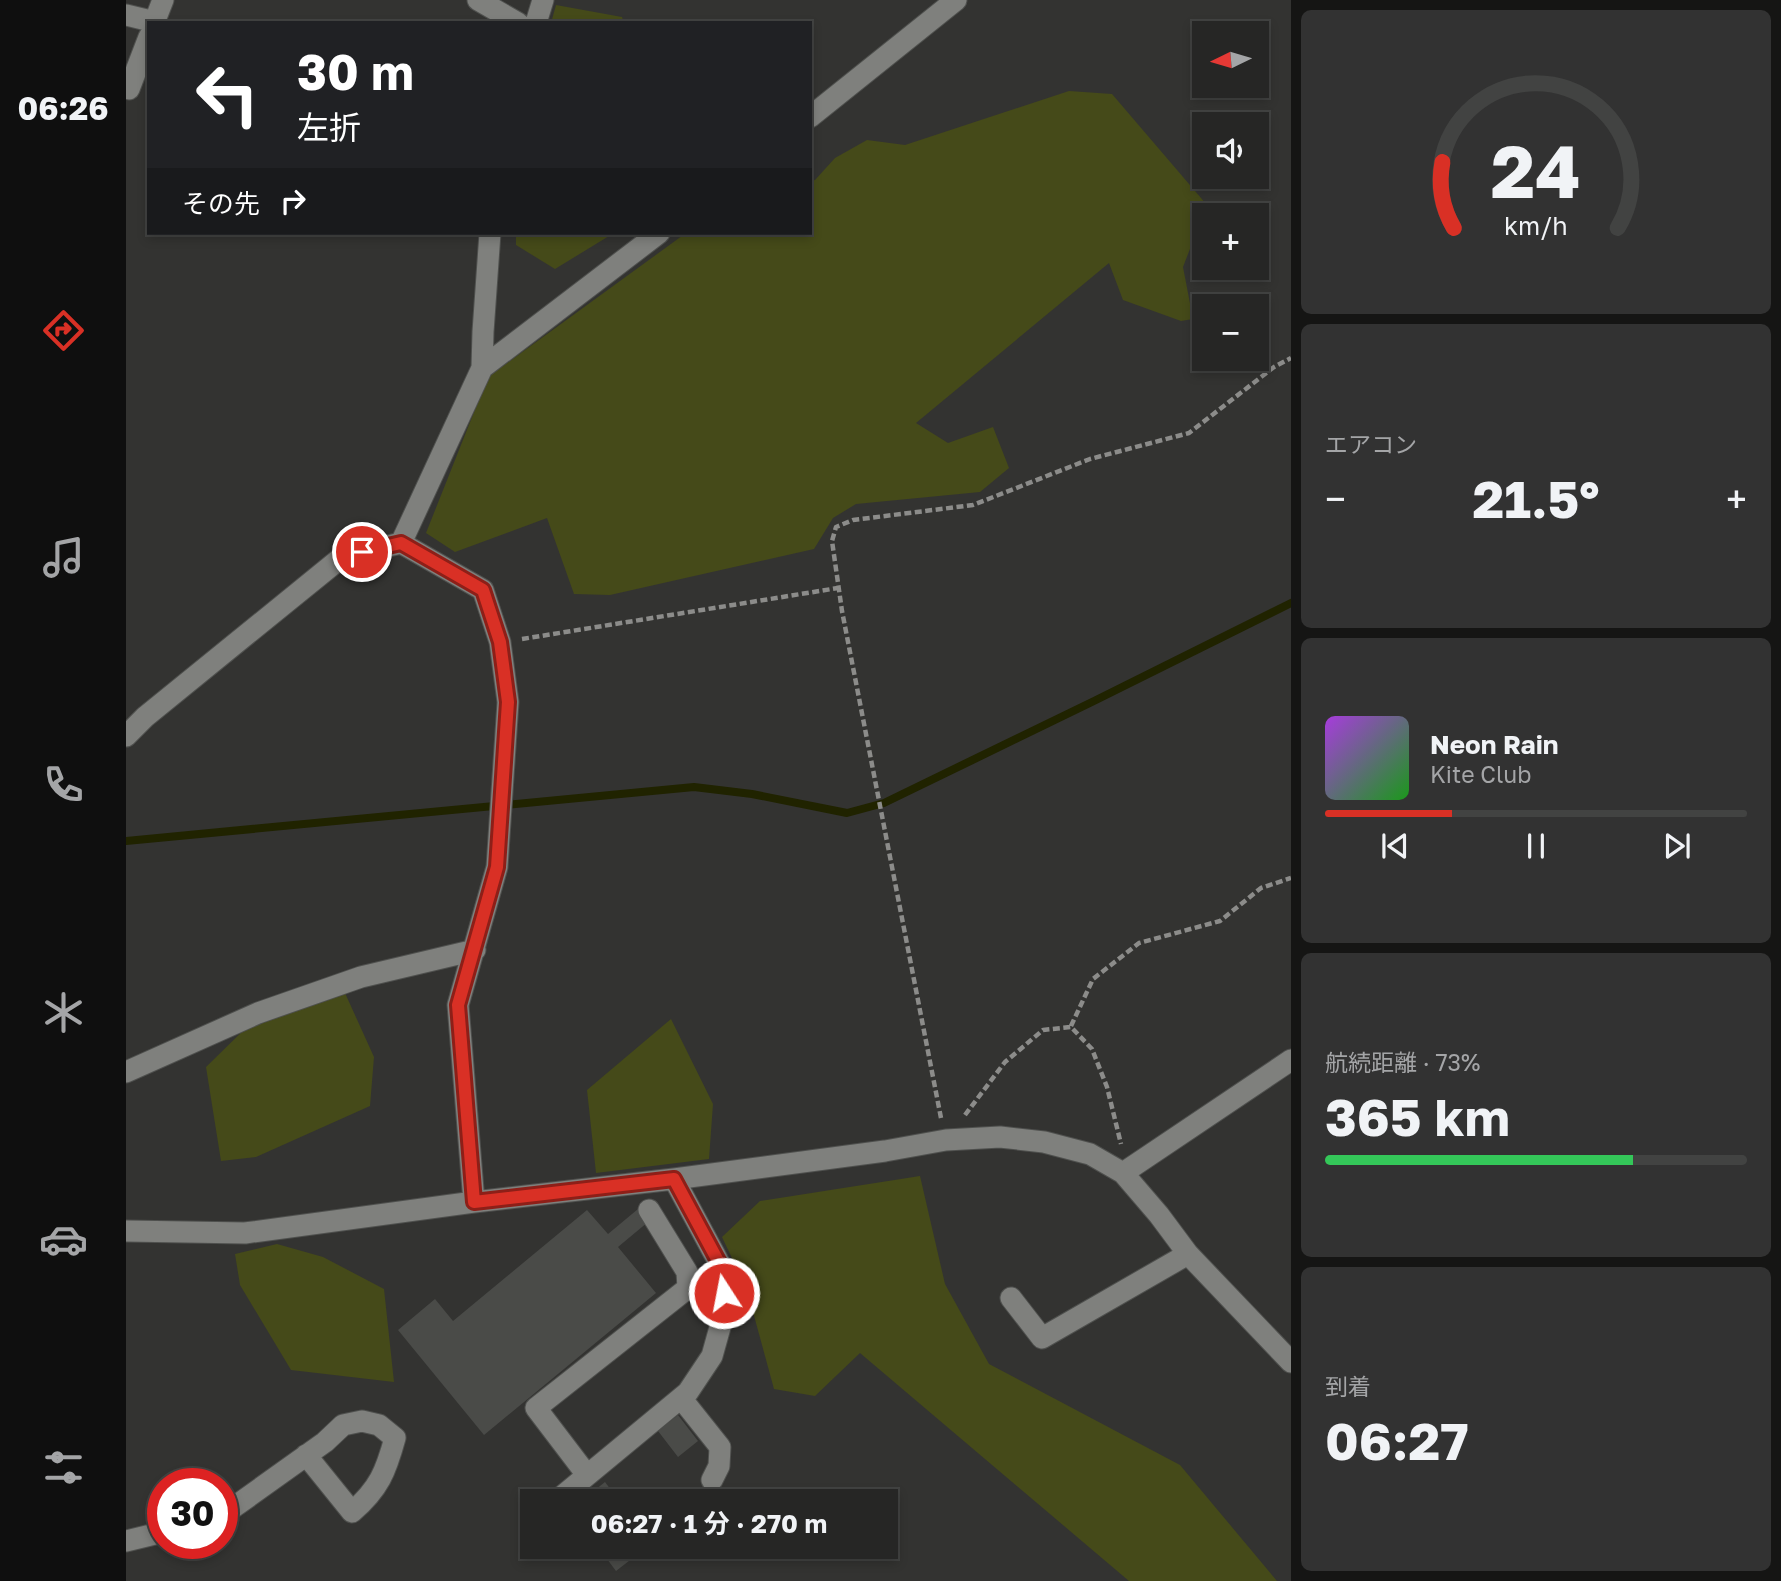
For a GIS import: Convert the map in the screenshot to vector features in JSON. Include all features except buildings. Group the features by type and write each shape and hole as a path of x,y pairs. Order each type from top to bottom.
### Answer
{"street":[{"path":"154,21 163,0"},
{"path":"478,0 515,21"},
{"path":"537,21 543,0"},
{"path":"812,115 956,0"},
{"path":"126,15 150,21"},
{"path":"126,88 129,89 147,42"},
{"path":"401,543 482,368 490,235"},
{"path":"482,368 656,235"},
{"path":"126,736 145,717 342,556 401,543 483,590 500,642 508,702 497,867 458,1005 474,1202"},
{"path":"126,1072 258,1013 361,977 474,950"},
{"path":"1123,1173 1291,1060"},
{"path":"126,1231 245,1233 474,1202 674,1179 885,1151 946,1140 1000,1137 1044,1142 1090,1154 1123,1173 1188,1254 1291,1362"},
{"path":"570,1489 688,1392 712,1356 724,1313 724,1272 674,1179"},
{"path":"587,1475 537,1408 688,1288 687,1272 649,1210"},
{"path":"1011,1298 1042,1338 1188,1254"},
{"path":"681,1398 720,1447 719,1466 712,1480"},
{"path":"238,1504 343,1425 362,1421 379,1425 395,1438 386,1470 367,1500 352,1512 306,1455"},
{"path":"126,1541 147,1536"}],"path":[{"path":"946,1140 844,625 832,541 836,527 853,520 973,505 1090,459 1189,433 1274,367 1291,358"},
{"path":"500,642 838,588"},
{"path":"1071,1027 1093,978 1139,943 1220,922 1261,888 1291,878"},
{"path":"946,1140 1005,1062 1043,1030 1071,1027"},
{"path":"1071,1027 1092,1049 1107,1087 1122,1148 1123,1173"}],"green space":[{"path":"556,5 622,17 623,21 552,21"},
{"path":"1069,91 1112,94 1205,203 1192,203 1192,244 1183,267 1192,319 1181,321 1123,300 1109,263 916,423 948,443 993,427 1009,468 980,492 856,504 833,518 814,549 610,595 574,594 547,518 455,552 426,533 488,377 683,235 812,235 812,181 835,158 867,140 905,145"},
{"path":"516,235 611,235 555,269 516,245"},
{"path":"345,993 374,1057 370,1106 256,1157 221,1161 206,1067 255,1019"},
{"path":"671,1019 713,1104 709,1159 596,1173 587,1090"},
{"path":"920,1176 945,1284 989,1364 1180,1465 1277,1581 1129,1581 860,1353 815,1396 774,1389 747,1290 722,1237 760,1201"},
{"path":"277,1244 323,1257 384,1289 394,1382 291,1370 240,1285 235,1254"}],"waterway":[{"path":"126,841 694,787 752,794 847,813 884,803 1291,603"}],"route":[{"path":"362,552 401,543 483,590 500,642 508,702 497,867 458,1005 474,1202 674,1179 724,1272 724,1293"}]}
